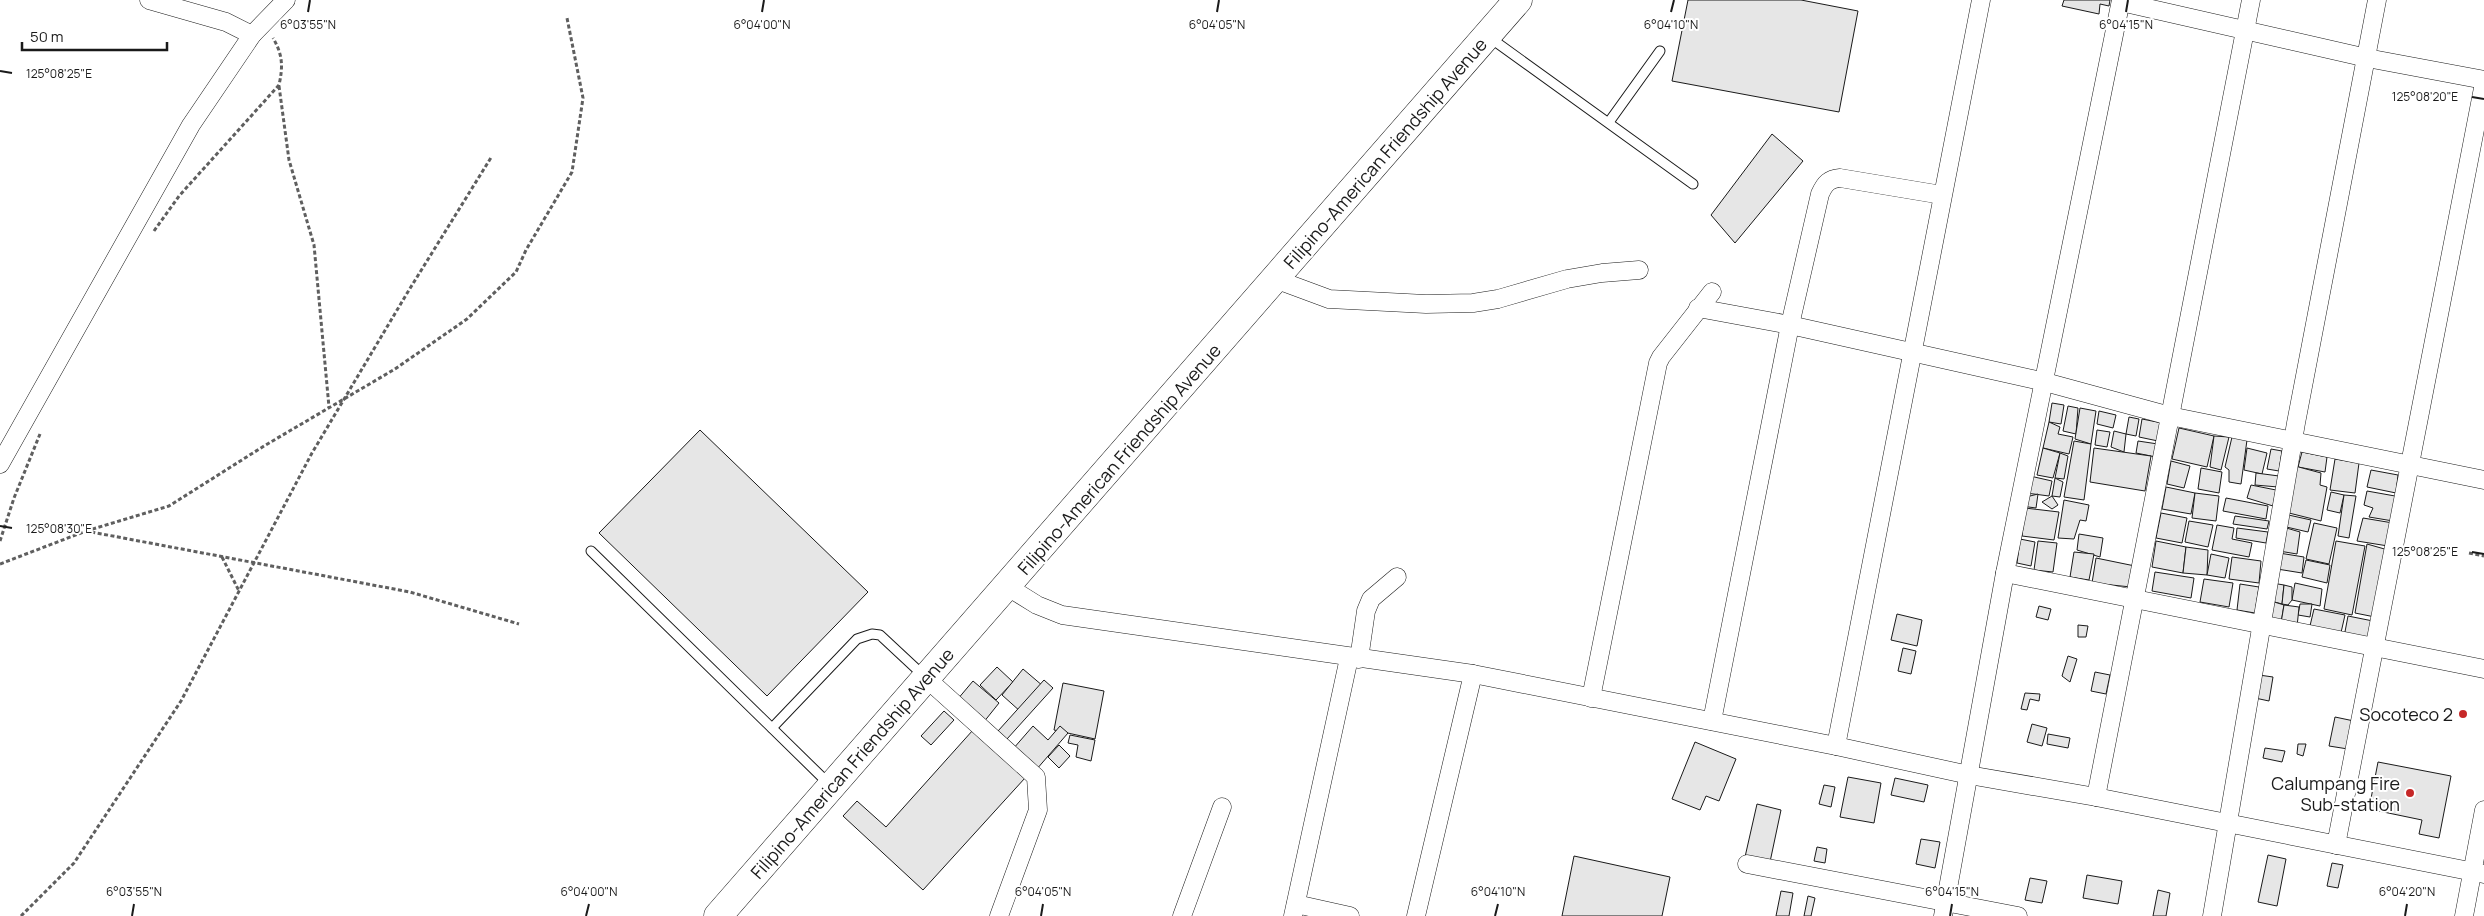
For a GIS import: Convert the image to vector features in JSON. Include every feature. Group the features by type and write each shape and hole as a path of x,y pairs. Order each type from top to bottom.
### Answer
{"main road":[{"name":"Filipino-American Friendship Avenue","path":"718,916 1008,587 1518,0"}],"street":[{"path":"149,0 226,22 252,35"},
{"path":"0,464 191,125 252,35 286,0"},
{"path":"1836,746 1981,0"},
{"path":"2096,797 2251,0"},
{"path":"2212,916 2293,442 2377,0"},
{"path":"1945,909 2005,573 2121,1 2367,58 2484,81 2336,845"},
{"path":"1712,722 1790,326 1820,194 1824,185 1830,179 1856,180 1942,195"},
{"path":"1276,279 1329,299 1399,303 1464,303 1498,299 1567,279 1602,273 1639,270"},
{"path":"1592,698 1658,363 1712,292"},
{"path":"1698,308 1913,352 2045,382 2170,416 2484,480"},
{"path":"2005,573 2484,669"},
{"path":"1350,916 1294,910 1354,658 1369,605 1376,593 1396,578"},
{"path":"1008,587 1037,606 1062,615 1473,674 1969,774 2096,797 2478,873"},
{"path":"1416,916 1473,674"},
{"path":"926,678 1036,777 1038,810 999,916"},
{"path":"1182,916 1222,807"},
{"path":"2464,916 2478,873 2484,810"},
{"path":"1747,864 1945,909 2018,916"}],"lane":[{"path":"1487,35 1693,184"},
{"path":"1609,122 1660,51"},
{"path":"591,551 831,786"},
{"path":"772,728 857,639 864,636 880,635 926,678"}],"path":[{"path":"0,564 86,531 170,506 329,407 395,369 467,319 516,272 526,250 572,172 583,98 567,18"},
{"path":"252,35 270,34 279,48 283,66 279,85 289,160 314,245 329,407"},
{"path":"153,233 179,196 279,85"},
{"path":"22,916 74,863 181,701 312,453 409,290 492,156"},
{"path":"0,541 14,498 44,424"},
{"path":"86,531 410,592 519,624"},
{"path":"2469,553 2484,556"},
{"path":"221,557 239,591"}],"building":[{"path":"1688,0 1801,0 1858,11 1839,112 1672,81"},
{"path":"2064,0 2110,0 2109,6 2100,4 2099,14 2062,6"},
{"path":"1772,134 1803,161 1735,243 1711,215"},
{"path":"2052,403 2064,405 2061,424 2049,422"},
{"path":"2068,406 2078,408 2076,434 2063,431"},
{"path":"2080,408 2096,411 2091,444 2075,439"},
{"path":"2099,411 2116,415 2113,428 2097,424"},
{"path":"2129,417 2139,419 2136,436 2126,434"},
{"path":"2142,419 2162,423 2158,441 2139,437"},
{"path":"2049,422 2060,427 2058,434 2073,437 2069,454 2043,448"},
{"path":"2179,428 2214,436 2207,467 2172,459"},
{"path":"700,430 868,592 767,696 599,533"},
{"path":"2097,430 2110,432 2107,447 2095,445"},
{"path":"2114,431 2126,434 2124,452 2111,447"},
{"path":"2214,436 2229,437 2221,470 2210,467"},
{"path":"2232,437 2247,440 2241,484 2229,482 2229,470 2225,467"},
{"path":"2074,441 2091,444 2084,500 2064,497"},
{"path":"2138,441 2158,444 2156,457 2136,453"},
{"path":"2043,448 2060,453 2053,478 2037,475"},
{"path":"2094,448 2151,456 2145,491 2090,482"},
{"path":"2247,448 2267,453 2262,474 2244,470"},
{"path":"2271,449 2282,451 2279,471 2267,469"},
{"path":"2302,452 2327,457 2325,472 2298,467"},
{"path":"2060,453 2068,456 2064,479 2055,478"},
{"path":"2335,459 2359,463 2355,493 2330,490"},
{"path":"2171,461 2190,466 2184,488 2167,484"},
{"path":"2295,466 2321,473 2320,485 2327,487 2321,521 2285,512"},
{"path":"2201,468 2222,472 2219,493 2198,489"},
{"path":"2371,470 2398,475 2396,493 2367,487"},
{"path":"2256,473 2279,476 2278,487 2255,485"},
{"path":"2030,476 2052,481 2049,496 2026,493"},
{"path":"2055,478 2063,482 2060,497 2052,496"},
{"path":"2251,485 2276,490 2273,506 2247,498"},
{"path":"2166,487 2195,493 2191,514 2162,509"},
{"path":"2367,491 2395,496 2393,521 2369,517 2373,508 2364,505"},
{"path":"2331,492 2344,495 2340,513 2327,510"},
{"path":"2195,493 2219,496 2216,521 2192,518"},
{"path":"2038,494 2036,508 2021,506 2026,497"},
{"path":"2344,495 2356,496 2349,538 2338,536"},
{"path":"2052,496 2058,505 2052,509 2042,502"},
{"path":"2226,498 2268,506 2266,519 2223,511"},
{"path":"2064,500 2089,505 2086,521 2080,520 2074,539 2058,538"},
{"path":"2025,508 2059,512 2054,540 2022,536"},
{"path":"2161,513 2187,518 2182,543 2156,538"},
{"path":"2284,514 2311,520 2308,532 2282,526"},
{"path":"2235,516 2269,521 2267,529 2233,524"},
{"path":"2363,518 2393,523 2388,546 2357,541"},
{"path":"2189,521 2213,525 2208,547 2185,542"},
{"path":"2314,523 2337,528 2329,564 2306,559"},
{"path":"2217,525 2234,528 2232,539 2252,543 2249,557 2212,550"},
{"path":"2283,527 2300,532 2297,554 2279,551"},
{"path":"2237,528 2268,532 2266,543 2236,538"},
{"path":"2079,534 2103,538 2100,557 2077,550"},
{"path":"2020,539 2035,542 2031,566 2017,563"},
{"path":"2038,541 2057,543 2053,572 2034,570"},
{"path":"2156,541 2186,547 2183,573 2152,567"},
{"path":"2336,541 2365,546 2352,615 2324,609"},
{"path":"2367,544 2388,550 2375,617 2355,613"},
{"path":"2186,547 2208,550 2207,575 2183,573"},
{"path":"2074,552 2094,554 2089,580 2070,577"},
{"path":"2279,553 2304,557 2302,573 2277,569"},
{"path":"2211,554 2229,558 2225,578 2207,575"},
{"path":"2232,557 2261,561 2259,583 2229,579"},
{"path":"2096,558 2135,566 2131,587 2092,583"},
{"path":"2306,560 2330,565 2327,583 2302,577"},
{"path":"2155,572 2194,578 2191,598 2152,591"},
{"path":"2204,579 2233,583 2229,607 2200,602"},
{"path":"2272,583 2284,585 2282,604 2271,601"},
{"path":"2295,583 2322,589 2320,606 2292,600"},
{"path":"2240,584 2259,587 2255,613 2237,610"},
{"path":"2284,585 2292,587 2292,600 2288,605 2282,604"},
{"path":"2271,601 2284,605 2281,623 2266,622"},
{"path":"2300,604 2312,604 2310,617 2298,615"},
{"path":"2284,605 2299,607 2297,627 2281,623"},
{"path":"2039,606 2051,609 2048,620 2036,617"},
{"path":"2314,609 2345,615 2340,637 2309,630"},
{"path":"1897,614 1922,620 1917,646 1891,640"},
{"path":"2348,616 2373,621 2369,642 2344,637"},
{"path":"2078,625 2088,626 2086,637 2078,637"},
{"path":"1903,648 1916,651 1911,674 1898,671"},
{"path":"2068,656 2077,659 2070,682 2062,676"},
{"path":"997,667 1013,682 996,700 980,685"},
{"path":"1023,669 1043,686 1021,712 1002,695"},
{"path":"2095,672 2110,675 2106,694 2091,691"},
{"path":"2259,675 2273,677 2269,701 2255,698"},
{"path":"1044,680 1053,688 1007,739 998,731"},
{"path":"973,681 999,703 983,723 957,700"},
{"path":"1063,683 1104,691 1095,739 1054,730"},
{"path":"2025,693 2040,694 2039,701 2030,699 2027,710 2021,709"},
{"path":"944,711 954,720 931,745 921,736"},
{"path":"2335,717 2354,721 2348,749 2329,746"},
{"path":"2032,724 2047,728 2042,746 2027,742"},
{"path":"1033,726 1048,740 1060,726 1068,733 1036,770 1013,749"},
{"path":"973,730 1025,778 923,890 843,816 857,801 886,827"},
{"path":"2048,734 2070,738 2068,748 2047,744"},
{"path":"1070,735 1095,740 1091,761 1076,757 1078,745 1068,743"},
{"path":"1695,742 1736,759 1719,801 1706,796 1700,810 1672,799"},
{"path":"2298,744 2306,744 2303,756 2297,754"},
{"path":"1059,745 1070,756 1059,768 1048,757"},
{"path":"2265,748 2285,751 2282,762 2263,758"},
{"name":"Calumpang Fire Sub-station","path":"2378,762 2451,776 2439,838 2419,834 2422,820 2369,809"},
{"path":"1848,777 1881,783 1874,823 1840,817"},
{"path":"1895,778 1928,785 1924,802 1891,795"},
{"path":"1824,785 1835,787 1831,807 1819,804"},
{"path":"1757,804 1781,810 1770,862 1745,857"},
{"path":"1921,839 1940,842 1935,868 1916,864"},
{"path":"1817,847 1827,849 1825,863 1814,861"},
{"path":"2268,855 2286,859 2277,906 2258,902"},
{"path":"1574,856 1670,877 1662,916 1562,916"},
{"path":"2332,863 2343,865 2338,888 2327,886"},
{"path":"2087,875 2122,881 2118,904 2083,898"},
{"path":"2030,878 2047,881 2042,903 2025,900"},
{"path":"2158,890 2170,893 2166,916 2153,916"},
{"path":"1781,891 1793,893 1789,916 1776,916"},
{"path":"1808,896 1815,898 1811,916 1804,916"}],"place":[{"name":"Socoteco 2","path":"2463,714"},
{"name":"Calumpang Fire Sub-station","path":"2410,793"}]}
